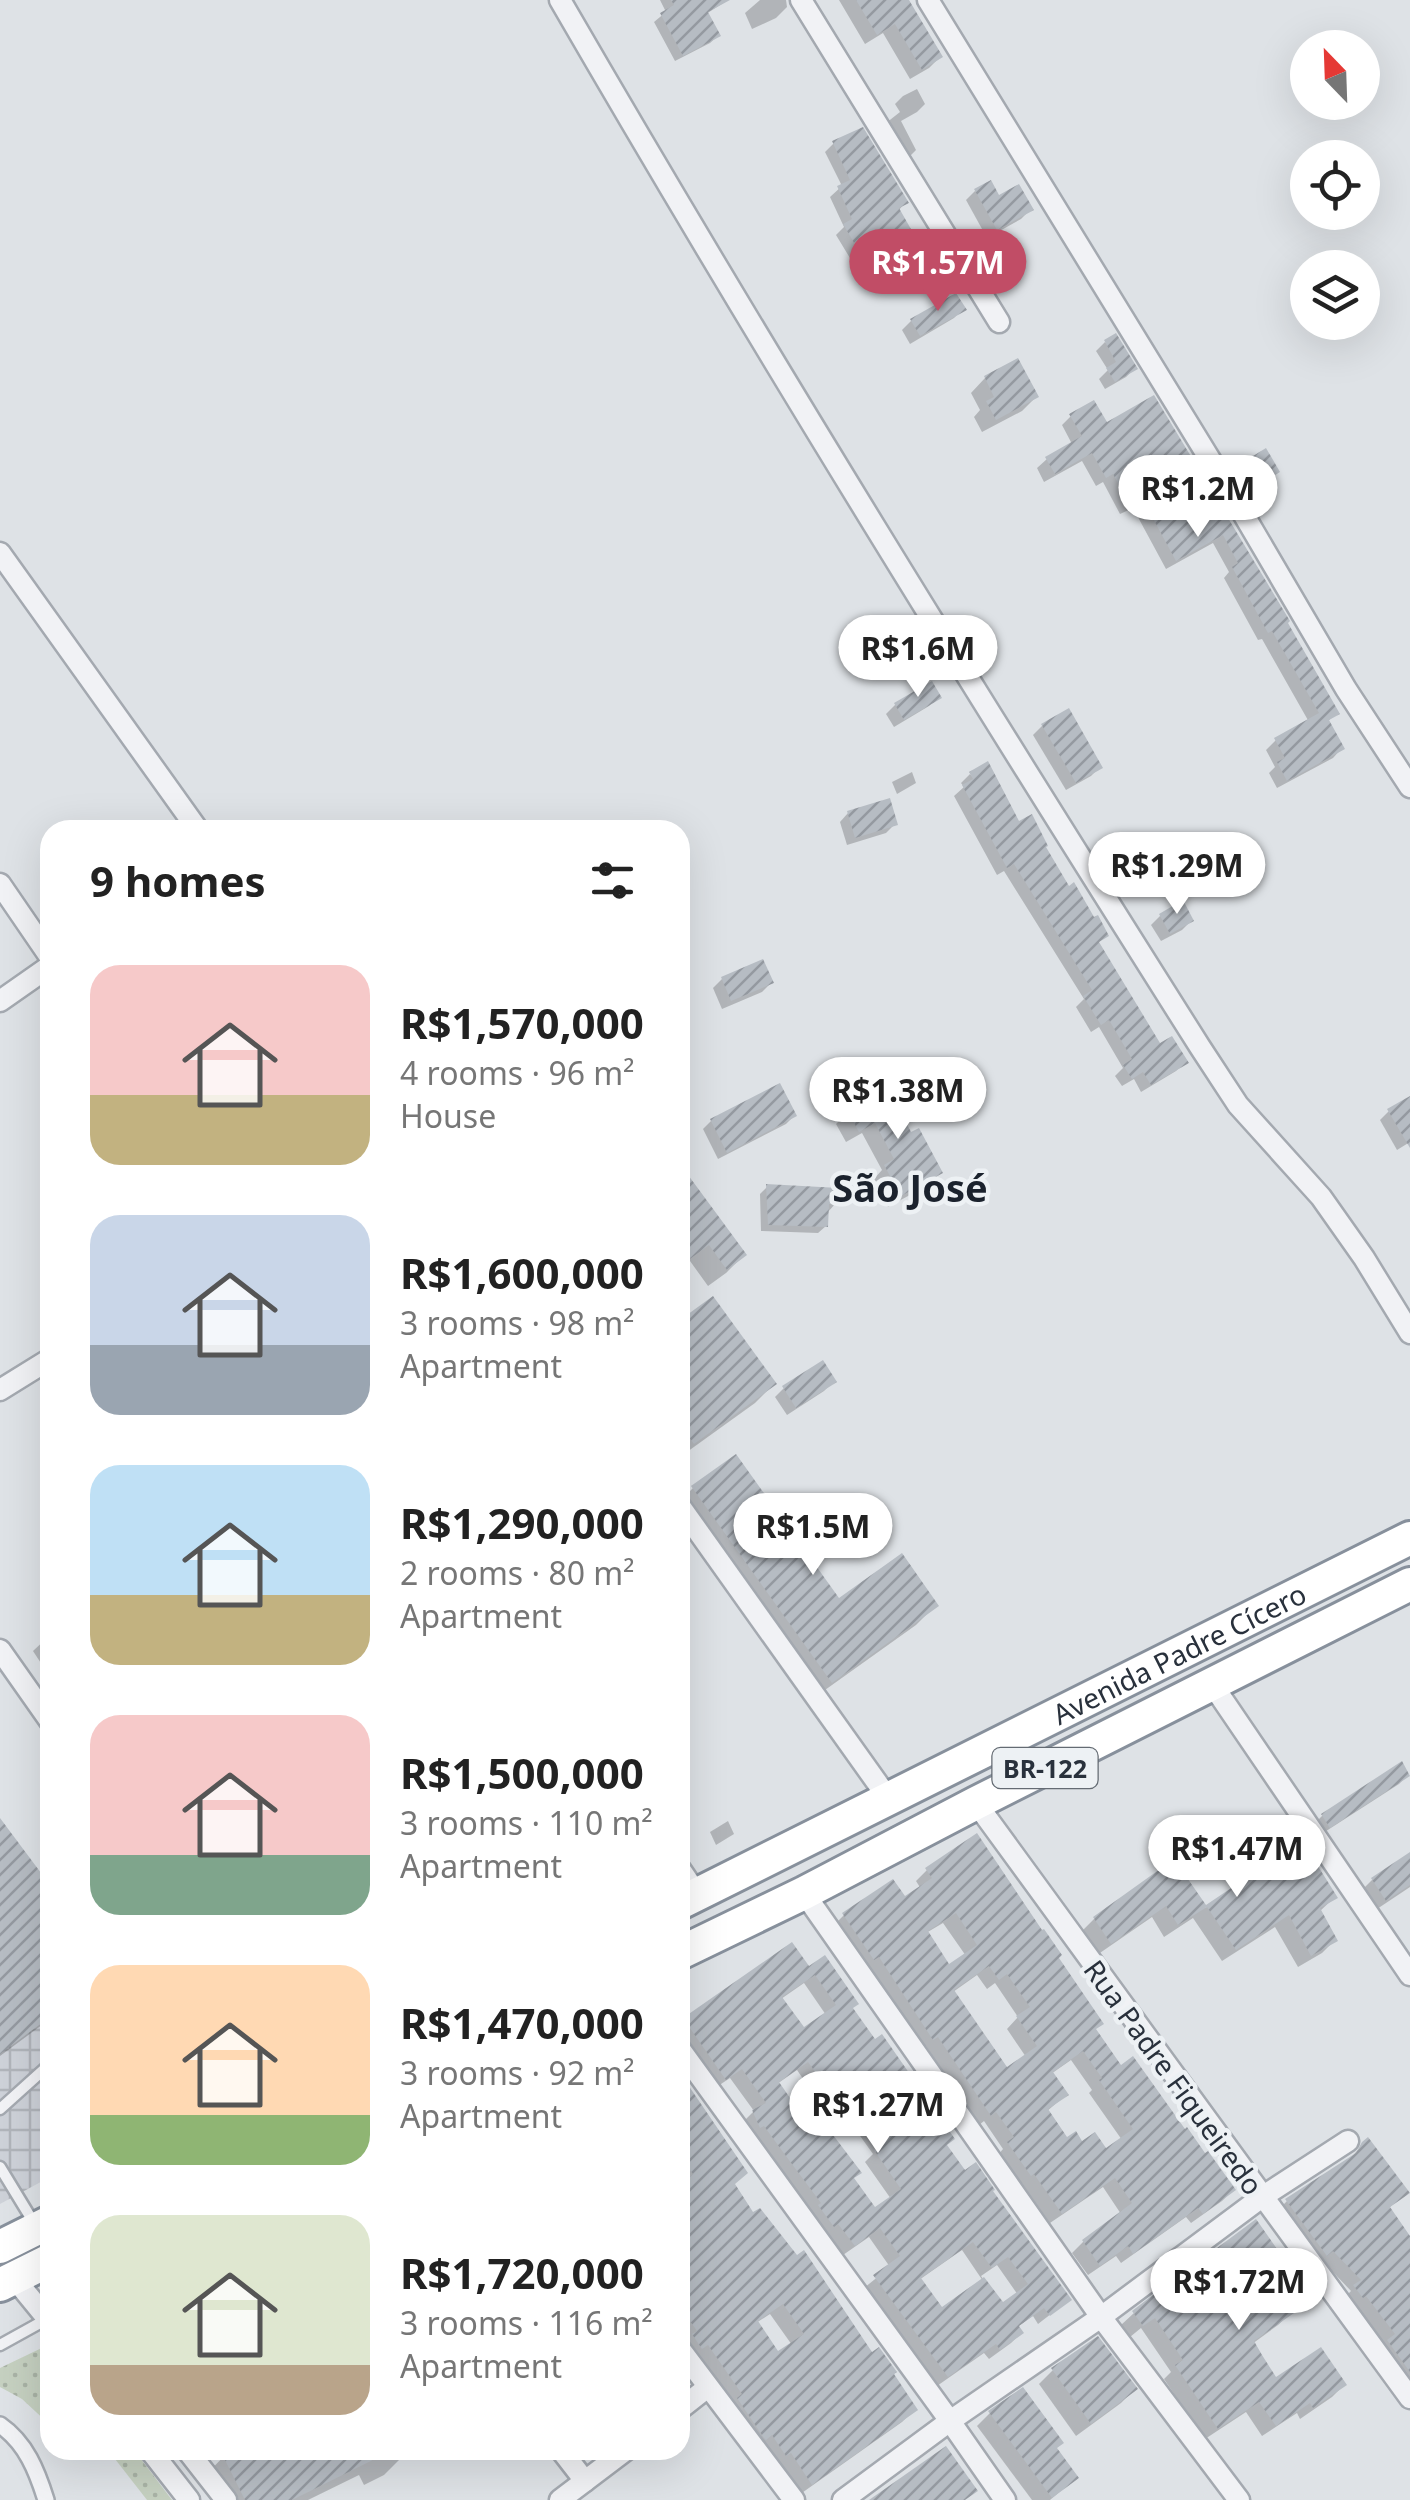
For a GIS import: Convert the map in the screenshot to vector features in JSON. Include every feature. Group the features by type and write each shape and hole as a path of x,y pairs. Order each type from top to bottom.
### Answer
{"highway":[{"name":"Avenida Padre Cícero","path":"690,1887 888,1798 1410,1538"},
{"name":"Avenida Padre Cícero","path":"690,1949 1410,1584"},
{"path":"0,2247 40,2227"}],"street":[{"path":"560,0 799,405 1200,1047 1238,1105 1321,1197 1410,1333"},
{"path":"802,0 999,322"},
{"path":"928,0 1241,510 1346,690 1410,787"},
{"path":"0,553 191,820"},
{"path":"0,884 40,942"},
{"path":"0,1001 40,973"},
{"path":"0,1390 40,1365"},
{"path":"690,1520 888,1798"},
{"path":"0,1650 40,1707"},
{"path":"1212,1684 1410,1975"},
{"name":"Rua Padre Fiqueiredo","path":"976,1803 1410,2398"},
{"path":"804,1892 1101,2317 1238,2500"},
{"path":"690,2063 1005,2500"},
{"path":"843,2500 1262,2198 1348,2142"},
{"path":"690,2364 794,2500"},
{"path":"690,2401 708,2388"},
{"path":"0,2425 10,2432 36,2467 46,2500"},
{"path":"158,2460 189,2500"},
{"path":"195,2460 226,2500"},
{"path":"568,2460 585,2481"},
{"path":"563,2499 613,2460"}],"lane":[{"path":"0,2109 40,2073"},
{"path":"0,2167 40,2220"},
{"path":"0,2345 40,2324"}],"shaded area":[{"path":"0,1829 40,1881 40,2182 0,2204"}],"green space":[{"path":"40,2349 40,2416 22,2399 0,2387 0,2368"},
{"path":"116,2460 142,2460 172,2500 147,2500"}],"building":[{"path":"671,0 730,0 708,12 721,36 683,56 660,13 674,5"},
{"path":"856,0 909,0 943,57 922,70 895,24 877,35"},
{"path":"863,127 909,203 899,208 920,245 928,240 939,259 902,280 891,261 868,275 843,224 852,219 837,186 850,180 832,141"},
{"path":"991,180 999,195 1019,184 1034,210 997,230 974,189"},
{"path":"956,293 967,310 920,336 910,319"},
{"path":"1116,333 1138,369 1115,382 1106,368 1116,362 1104,340"},
{"path":"1018,358 1039,397 996,420 986,401 994,397 984,376"},
{"path":"1154,395 1290,621 1340,714 1329,720 1345,749 1287,781 1277,762 1285,758 1274,738 1319,713 1232,567 1238,563 1223,535 1176,561 1143,500 1131,507 1113,474 1106,478 1092,453 1055,474 1045,457 1082,436 1069,414 1094,400 1107,422"},
{"path":"1266,448 1280,472 1247,493 1232,469"},
{"path":"932,681 942,698 904,720 894,703"},
{"path":"1069,708 1103,768 1076,783 1041,724"},
{"path":"988,761 1019,821 1032,814 1069,886 1074,882 1094,917 1098,915 1109,936 1099,942 1160,1043 1172,1036 1189,1063 1151,1085 1143,1072 1132,1079 1123,1065 1132,1059 1109,1020 1101,1025 1083,996 1092,990 1014,864 1007,868 962,785 973,779 969,772"},
{"path":"890,798 898,825 855,838 847,811"},
{"path":"1183,900 1194,921 1170,934 1159,914"},
{"path":"763,959 774,983 731,1001 721,977"},
{"path":"780,1083 797,1116 727,1153 710,1119"},
{"path":"888,1088 911,1132 919,1128 943,1173 901,1196 884,1165 894,1159 875,1123 859,1132 847,1110"},
{"path":"1410,1096 1410,1148 1387,1109"},
{"path":"690,1178 747,1255 727,1270 709,1245 690,1259"},
{"path":"766,1184 839,1188 838,1204 829,1204 828,1227 768,1225"},
{"path":"713,1296 777,1384 694,1444 690,1439 690,1313"},
{"path":"823,1360 837,1382 796,1408 782,1386"},
{"path":"736,1454 839,1598 902,1553 939,1606 832,1683 691,1486"},
{"path":"1402,1761 1410,1776 1330,1828 1321,1814"},
{"path":"0,1818 40,1872 40,2024 0,2054"},
{"path":"977,1833 1062,1955 1059,1958 1104,2024 1096,2029 1121,2065 1133,2056 1185,2129 1205,2153 1208,2151 1236,2190 1203,2214 1198,2208 1133,2254 1128,2246 1100,2266 1082,2240 1132,2203 1115,2178 1062,2214 1007,2142 1014,2137 996,2112 991,2116 938,2037 933,2040 879,1957 874,1960 842,1913 893,1879 905,1896 932,1878 925,1868","holes":["956,1913 977,1945 949,1964 928,1931","989,1966 999,1980 1007,1974 1030,2007 1016,2016 1037,2046 1007,2067 954,1990","1083,2051 1133,2129 1106,2148 1095,2132 1082,2141 1076,2131 1067,2137 1048,2109 1069,2095 1053,2072"]},
{"path":"1299,1836 1338,1898 1320,1908 1338,1941 1311,1956 1289,1915 1236,1950 1207,1907 1178,1925 1166,1906 1111,1944 1093,1917 1174,1859 1206,1905 1249,1876 1244,1867"},
{"path":"1410,1852 1410,1885 1386,1901 1371,1878"},
{"path":"792,1942 809,1966 825,1955 859,2004 853,2008 875,2039 882,2034 955,2139 947,2145 965,2170 976,2162 1072,2300 1050,2316 1044,2308 1019,2326 1024,2333 1000,2350 996,2344 948,2377 873,2275 900,2256 880,2228 855,2246 838,2224 834,2227 764,2126 760,2128 752,2110 766,2103 742,2069 726,2080 690,2028 690,2013","holes":["815,1975 836,2005 804,2027 782,1997","808,2062 826,2087 797,2108 779,2082","859,2110 883,2144 874,2150 901,2189 875,2207 854,2178 862,2173 830,2131","973,2242 992,2268 1008,2257 1028,2284 1003,2302 984,2277 942,2307 921,2278"]},
{"path":"690,2088 748,2173 735,2184 753,2212 760,2208 797,2255 804,2250 872,2352 879,2347 897,2372 894,2374 918,2410 812,2485 791,2453 786,2456 772,2435 764,2438 737,2398 742,2394 708,2345 702,2349 692,2334 697,2331 690,2321","holes":["783,2304 804,2334 778,2351 758,2321"]},
{"path":"1368,2137 1410,2193 1390,2207 1410,2236 1410,2372 1387,2340 1395,2334 1353,2285 1361,2280 1333,2251 1327,2256 1285,2199 1356,2153"},
{"path":"1256,2219 1296,2276 1277,2289 1294,2313 1254,2341 1276,2377 1321,2347 1347,2385 1276,2426 1259,2402 1218,2429 1175,2365 1183,2360 1155,2318 1143,2326 1132,2311 1158,2291 1164,2299 1212,2266 1205,2257"},
{"path":"1098,2336 1138,2389 1091,2424 1051,2368"},
{"path":"1023,2387 1064,2443 1057,2448 1079,2478 1052,2498 988,2411"},
{"path":"946,2446 978,2491 965,2500 869,2500"},
{"path":"225,2460 373,2460 292,2500 245,2500"}],"district":[{"name":"São José","path":"910,1187"}]}
